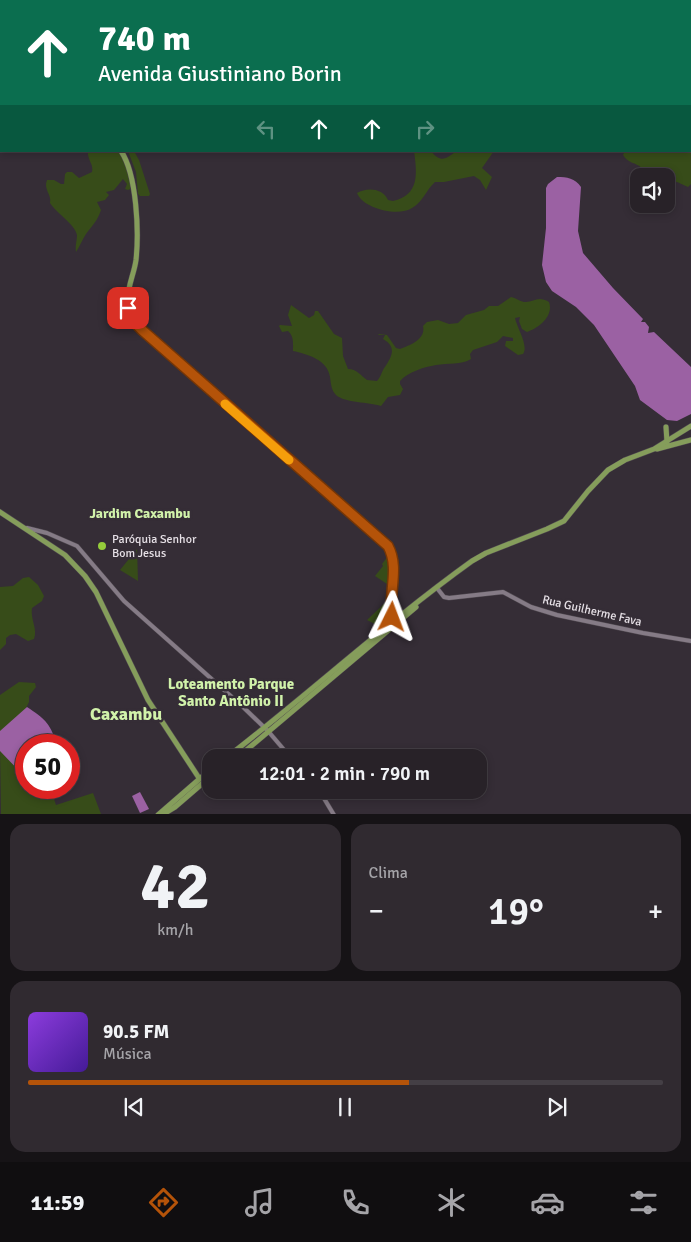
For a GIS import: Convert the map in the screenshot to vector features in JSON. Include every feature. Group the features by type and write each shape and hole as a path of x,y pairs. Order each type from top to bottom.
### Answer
{"main road":[{"path":"122,152 131,175 136,222 136,258 127,302 130,315 142,330 388,546 393,559 393,588 390,607 395,622"},
{"path":"654,450 691,426"},
{"path":"666,427 667,442"},
{"path":"237,749 472,561 486,553 564,521 608,470 625,460 691,440"},
{"path":"0,512 65,555 91,584 148,700 184,754 202,774"},
{"path":"247,749 395,622"},
{"path":"158,814 202,779"},
{"path":"162,814 175,806 202,780"}],"street":[{"path":"26,528 47,532 77,546 124,601 264,726 283,749"},
{"name":"Rua Guilherme Fava","path":"437,588 444,597 449,598 503,592 531,607 557,615 691,641"},
{"path":"325,799 334,814"}],"green space":[{"path":"88,152 124,152 130,166 130,189 125,189 127,184 123,179 114,190 106,192 109,195 105,200 97,202 101,210 100,214 76,252 76,231 50,203 46,183 47,180 54,180 64,184 67,172 72,172 79,178 92,172"},
{"path":"128,152 135,152 139,160 149,196 140,196 138,194 136,172"},
{"path":"414,152 432,152 441,159 455,152 493,152 482,168 492,177 486,190 480,180 474,176 435,182 419,203 406,211 399,212 374,207 361,199 357,193 370,189 379,191 388,200 393,201 402,198 408,194 415,182"},
{"path":"624,152 691,152 691,184 688,187 675,182 675,168 642,168 623,155"},
{"path":"511,297 524,302 541,299 549,302 550,307 547,317 532,330 527,332 522,329 519,321 520,317 515,318 525,346 523,354 518,355 505,346 506,341 513,341 513,338 503,336 497,342 473,350 470,354 471,359 467,361 431,366 416,370 407,375 400,381 403,389 400,395 388,397 381,406 345,400 336,395 332,389 325,366 310,356 293,351 291,335 288,331 282,332 279,326 292,326 288,315 291,305 309,318 314,315 315,311 318,311 334,334 342,338 343,356 348,369 356,371 367,380 377,381 392,354 391,346 383,339 385,335 379,334 387,335 396,348 400,349 420,338 423,326 427,322 438,320 449,324 458,323 466,315 484,310 489,306 498,306"},
{"path":"137,549 138,581 120,570"},
{"path":"388,556 390,558 390,582 387,584 375,576"},
{"path":"29,577 38,585 44,596 42,601 32,608 35,631 34,639 28,641 16,634 10,635 6,638 6,644 0,650 0,587 13,586 23,578"},
{"path":"387,601 383,623 377,625 367,620"},
{"path":"19,682 35,683 36,687 29,696 29,702 21,718 0,740 0,695"},
{"path":"0,746 15,762 15,799 54,799 56,805 80,799 80,797 93,793 101,814 1,814"}],"shaded area":[{"path":"557,177 570,179 581,187 578,231 583,253 643,319 641,322 645,322 649,327 648,333 654,332 691,367 691,414 677,421 667,420 640,400 635,386 594,325 576,307 552,291 546,282 542,265 546,228 546,188"},
{"path":"27,707 46,721 53,734 15,734 15,767 0,751 0,731"},
{"path":"140,792 149,809 140,813 132,796"}],"slow traffic":[{"path":"225,404 289,460"}],"place":[{"name":"Paróquia Senhor Bom Jesus","path":"102,546"}],"district":[{"name":"Jardim Caxambu","path":"140,513"},
{"name":"Loteamento Parque Santo Antônio II","path":"231,692"},
{"name":"Caxambu","path":"126,714"}],"route":[{"path":"128,308 135,323 142,330 388,546 393,559 393,588 390,607 392,617"}]}
